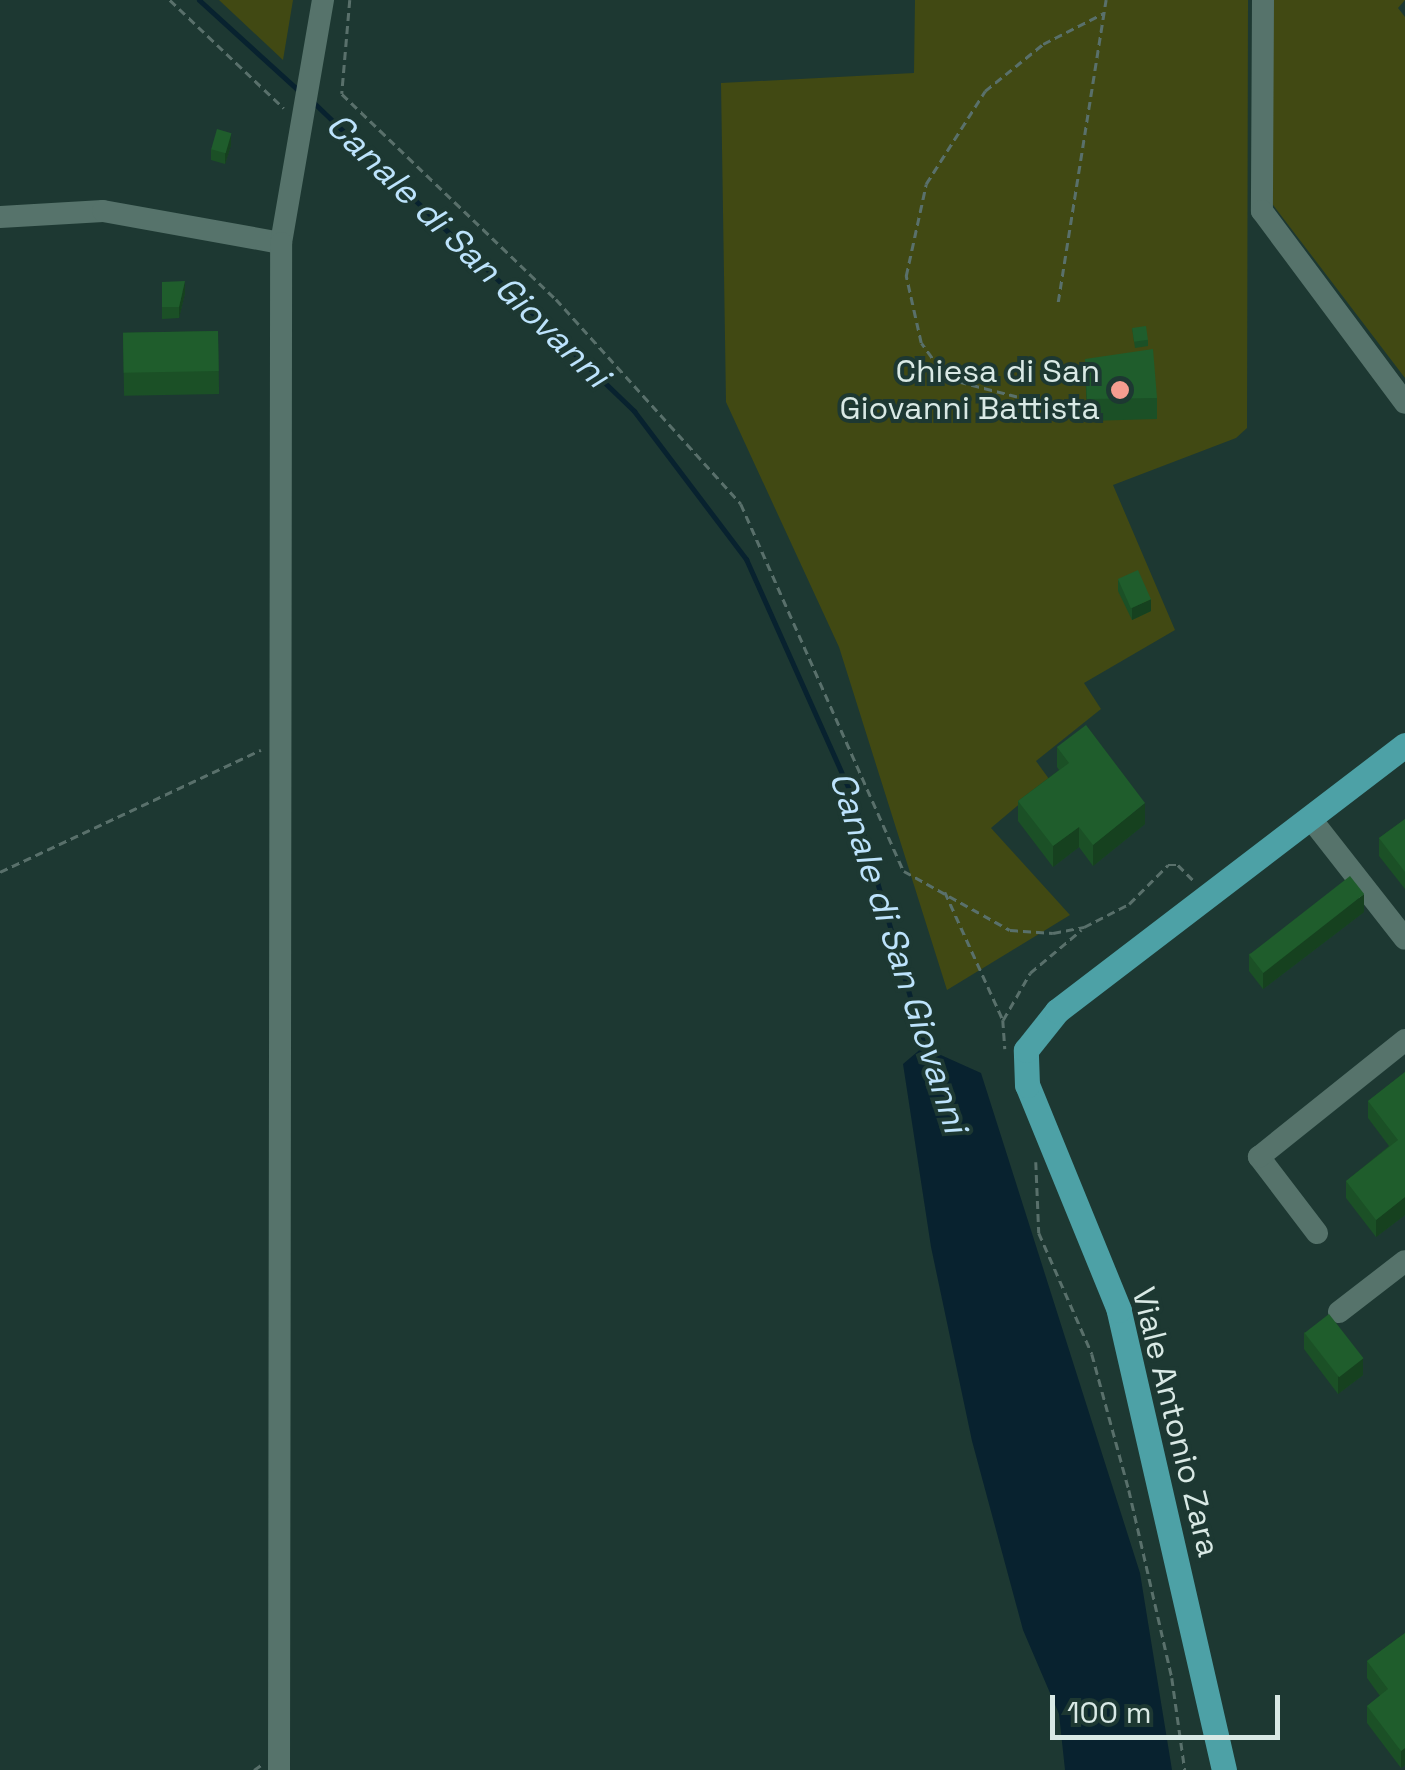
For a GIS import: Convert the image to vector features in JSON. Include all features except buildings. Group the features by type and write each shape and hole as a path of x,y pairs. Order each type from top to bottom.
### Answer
{"main road":[{"name":"Viale Antonio Zara","path":"1224,1770 1119,1310 1024,1071 1030,1040 1046,1020 1405,745"}],"street":[{"path":"279,1770 281,244 323,0"},
{"path":"1264,0 1262,211 1405,403"},
{"path":"0,217 103,211 281,244"},
{"path":"1311,819 1405,939"},
{"path":"1317,1233 1259,1157 1405,1040"},
{"path":"1339,1312 1405,1261"}],"path":[{"path":"170,0 274,94 301,130"},
{"path":"350,0 342,94 556,299 742,504 904,871 1010,930 1084,927"},
{"path":"1058,302 1106,0"},
{"path":"1018,397 947,380 922,343 908,308 906,276 926,184 985,91 1043,44 1104,13"},
{"path":"0,872 281,740"},
{"path":"1004,1020 1030,974 1084,927 1130,904 1168,864 1178,865 1210,897"},
{"path":"944,890 1004,1020 1006,1065"},
{"path":"1031,1145 1040,1234 1092,1354 1129,1490 1172,1678 1185,1770"}],"green space":[{"path":"219,0 293,0 283,60"},
{"path":"915,0 1248,0 1247,428 1236,438 1113,485 1175,630 1084,683 1101,709 1036,761 1049,779 991,828 1070,915 947,990 839,647 726,402 721,83 914,73"},
{"path":"1274,0 1405,0 1398,8 1405,17 1405,378 1267,197"}],"water":[{"path":"923,1047 981,1073 1140,1573 1172,1770 1065,1770 1059,1714 1023,1630 972,1441 931,1247 903,1064"}],"waterway":[{"name":"Canale di San Giovanni","path":"199,0 300,92"},
{"name":"Canale di San Giovanni","path":"313,102 634,411 746,559 853,798 926,1053"}],"place":[{"name":"Chiesa di San Giovanni Battista","path":"1120,390"}]}
